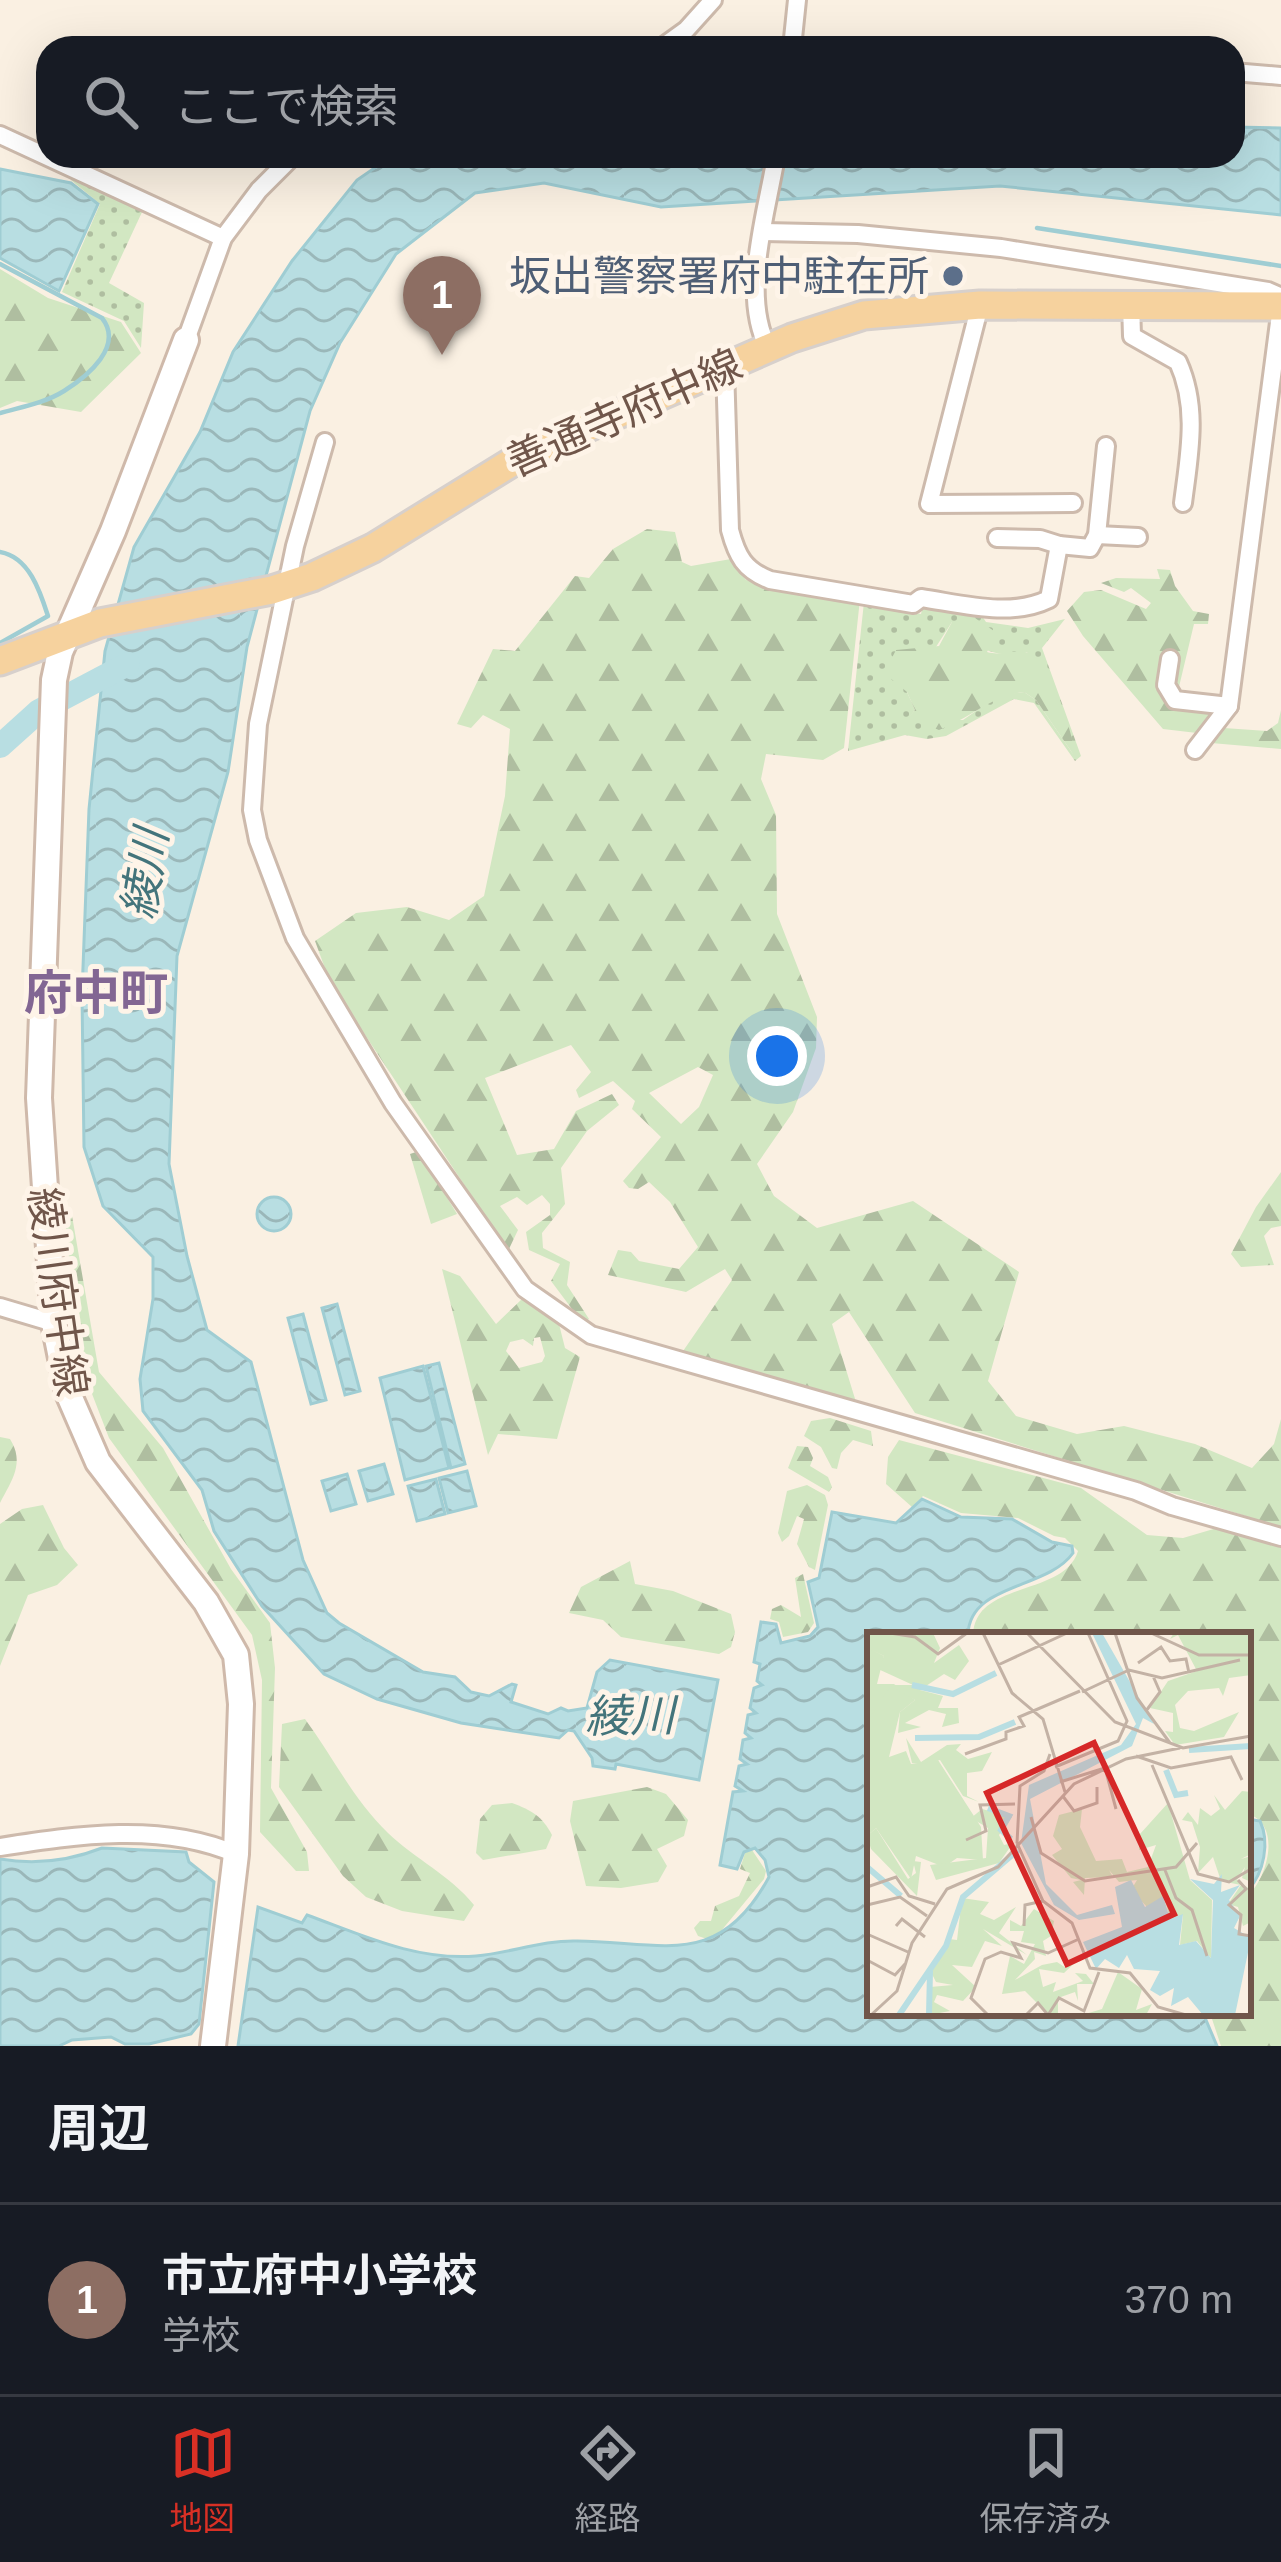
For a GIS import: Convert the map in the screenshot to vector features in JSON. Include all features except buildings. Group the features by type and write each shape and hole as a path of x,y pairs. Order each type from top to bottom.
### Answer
{"main road":[{"name":"善通寺府中線","path":"0,662 100,623 280,588 373,548 522,457 768,348 864,315 980,305 1281,306"},
{"name":"綾川府中線","path":"186,340 113,531 60,652 52,730 39,1098 54,1323 68,1393 98,1462 206,1603 236,1655 241,1704 236,1854 213,2046"}],"street":[{"path":"678,36 713,0"},
{"path":"793,36 797,0"},
{"path":"1245,73 1281,76"},
{"path":"0,135 36,152"},
{"path":"71,168 223,238"},
{"path":"186,340 223,238 281,168"},
{"path":"768,348 757,297 774,168"},
{"path":"764,230 1001,248 1279,296 1228,706 1195,750"},
{"path":"1132,303 1132,336 1178,362 1186,387 1192,434 1183,503"},
{"path":"980,305 929,504 1073,503"},
{"path":"725,368 730,530 736,552 749,572 770,580 913,604 921,598 997,609 1032,607 1049,599 1059,545"},
{"path":"325,442 280,588 258,724 252,811 258,841 295,938 321,988 393,1103 525,1289 591,1336 1136,1491 1281,1537"},
{"path":"997,538 1040,539 1090,548 1097,535 1106,446"},
{"path":"1097,535 1138,537"},
{"path":"1170,659 1166,685 1174,700 1228,706"},
{"path":"0,1307 54,1323"},
{"path":"0,1847 89,1833 176,1837 236,1854"}],"green space":[{"path":"72,177 143,210 109,283 144,303 141,348 124,321 62,292 100,204"},
{"path":"0,269 48,298 121,322 141,353 81,412 17,401 0,408"},
{"path":"647,529 675,532 682,562 691,566 731,559 746,580 860,599 844,748 823,760 766,754 761,779 776,815 777,914 817,1017 816,1048 793,1112 757,1164 774,1196 817,1228 913,1201 1019,1272 988,1381 1016,1416 1077,1434 1124,1426 1195,1444 1252,1468 1274,1444 1281,1419 1281,1527 915,1413 849,1312 832,1324 856,1402 681,1354 732,1280 725,1269 686,1292 608,1275 618,1250 631,1252 639,1261 679,1269 698,1247 670,1202 649,1182 638,1189 623,1181 661,1137 632,1109 635,1101 613,1081 579,1098 576,1090 591,1072 571,1045 485,1078 517,1155 554,1149 576,1111 612,1094 619,1105 587,1131 561,1168 565,1204 542,1233 543,1248 570,1262 567,1285 589,1319 578,1317 551,1281 560,1264 529,1250 526,1232 550,1215 550,1204 542,1195 527,1205 517,1197 500,1206 518,1230 508,1251 330,982 315,941 356,913 407,907 449,920 484,896 505,796 510,729 483,715 471,728 457,724 493,649 515,651 575,576 589,578 613,549","holes":["698,1067 713,1075 699,1107 681,1124 649,1093"]},
{"path":"1157,569 1170,570 1193,611 1209,614 1208,624 1194,624 1178,691 1196,709 1218,711 1224,728 1267,731 1278,723 1281,710 1281,749 1211,743 1197,733 1163,729 1067,611 1084,592 1101,590 1146,609 1151,603 1131,588 1124,592 1101,583 1116,578 1160,579"},
{"path":"864,602 921,614 923,605 980,613 986,622 1028,628 1065,619 1042,648 1081,756 1075,761 1034,703 1014,699 946,736 905,735 848,751","holes":["952,622 993,652 1027,652 1073,754 1036,700 1024,692 999,695 963,720 909,718 915,710 907,692"]},
{"path":"972,616 997,633 987,652 1025,652 1043,666 1058,695 1076,752 1036,700 1024,692 1001,698 939,730 908,718 915,710 907,692 884,673 896,650 939,646 952,622"},
{"path":"419,1151 457,1214 431,1224 410,1154"},
{"path":"1281,1172 1281,1226 1264,1236 1274,1265 1241,1267 1231,1254"},
{"path":"71,1210 99,1372 163,1448 231,1569 270,1623 275,1668 271,1788 307,1852 309,1871 296,1871 260,1832 262,1680 252,1635 109,1438 89,1386 76,1323 65,1220"},
{"path":"442,1269 460,1276 496,1324 522,1299 559,1324 565,1348 580,1357 557,1439 498,1434 488,1455","holes":["540,1337 542,1362 519,1368 506,1351 510,1342 523,1339 533,1346 534,1338"]},
{"path":"830,1418 871,1431 873,1446 853,1440 841,1453 837,1469 821,1447 804,1436 811,1421"},
{"path":"0,1437 10,1439 17,1464 0,1503"},
{"path":"899,1440 1081,1488 1147,1535 1183,1538 1217,1528 1281,1546 1281,2046 1221,2046 1211,2016 1251,2016 1251,1892 1262,1876 1268,1839 1265,1828 1251,1816 1251,1632 974,1632 988,1605 1056,1576 1070,1566 1078,1551 1065,1538 1018,1518 961,1513 923,1496 912,1507 886,1484 888,1457"},
{"path":"797,1446 808,1447 813,1458 810,1466 828,1477 829,1492 788,1468"},
{"path":"807,1485 825,1495 828,1505 815,1570 797,1544 804,1519 797,1516 782,1542 778,1533 787,1491"},
{"path":"43,1505 78,1565 57,1585 28,1595 0,1666 0,1524 22,1509"},
{"path":"630,1561 635,1584 673,1591 731,1614 735,1632 731,1647 719,1654 621,1637 603,1620 569,1613 581,1587"},
{"path":"803,1574 814,1623 808,1632 783,1637 779,1622 770,1619 772,1609 781,1605 801,1617 795,1578"},
{"path":"305,1719 376,1820 474,1905 464,1921 402,1911 366,1897 343,1876 279,1787 282,1724"},
{"path":"647,1787 666,1794 688,1820 684,1836 657,1849 667,1866 658,1882 621,1888 586,1886 570,1821 573,1801"},
{"path":"512,1803 544,1823 552,1835 546,1849 483,1860 476,1853 480,1819 492,1805"},
{"path":"752,1850 766,1871 764,1879 721,1931 707,1939 698,1936 694,1928 700,1921 711,1921 715,1906 739,1896 750,1873 740,1869 745,1853"}],"water":[{"name":"綾川","path":"1245,127 1281,128 1281,215 1000,186 661,207 544,183 475,193 396,254 340,343 310,411 247,647 228,772 177,956 169,1164 207,1330 251,1362 303,1560 327,1613 423,1672 455,1677 471,1692 489,1696 516,1685 511,1702 548,1714 561,1708 587,1708 597,1672 610,1660 718,1680 699,1780 616,1764 615,1769 593,1766 574,1731 559,1738 461,1723 377,1699 324,1674 262,1606 214,1531 202,1490 143,1411 140,1379 153,1299 153,1257 103,1206 84,1147 82,994 89,809 105,651 134,547 200,432 233,352 292,261 357,180 374,168 1245,168"},
{"path":"0,169 71,183 98,204 59,291 0,258"},
{"path":"274,1197 286,1202 291,1214 286,1226 274,1231 262,1226 257,1214 262,1202"},
{"path":"337,1304 360,1391 345,1395 322,1308"},
{"path":"303,1314 326,1400 311,1404 288,1318"},
{"path":"439,1363 465,1464 451,1468 426,1366"},
{"path":"423,1366 449,1468 405,1480 380,1378"},
{"path":"384,1464 393,1494 368,1501 359,1471"},
{"path":"467,1471 476,1506 448,1513 439,1478"},
{"path":"347,1474 356,1504 331,1511 322,1481"},
{"path":"436,1479 445,1514 417,1521 408,1486"},
{"path":"922,1499 961,1517 1012,1519 1052,1542 1072,1546 1073,1553 1046,1574 981,1605 969,1632 867,1632 867,2016 1204,2016 1217,2046 238,2046 258,1907 302,1923 307,1915 411,1950 454,1956 564,1941 686,1944 730,1926 769,1877 765,1860 755,1848 744,1852 737,1869 720,1865 733,1792 743,1791 735,1786 739,1766 747,1764 740,1759 743,1740 751,1738 745,1733 748,1715 756,1713 750,1708 754,1688 762,1685 757,1681 760,1664 754,1662 761,1622 776,1624 781,1643 810,1636 818,1627 808,1582 819,1578 832,1512 896,1523"},
{"path":"1251,1820 1260,1821 1263,1829 1265,1848 1251,1886"},
{"path":"102,1848 186,1852 189,1862 214,1882 199,2024 191,2034 149,2044 125,2044 111,2037 72,2040 59,2046 0,2046 0,1859 52,1861"}],"waterway":[{"path":"1037,228 1281,266"},
{"path":"0,264 102,318 109,339 100,359 73,385 49,399 0,413"},
{"path":"0,552 26,568 48,616 0,643"},
{"path":"0,746 39,711 128,664"}],"place":[{"name":"坂出警察署府中駐在所","path":"953,276"},
{"name":"市立府中小学校","path":"442,355"}],"district":[{"name":"府中町","path":"96,993"}]}
